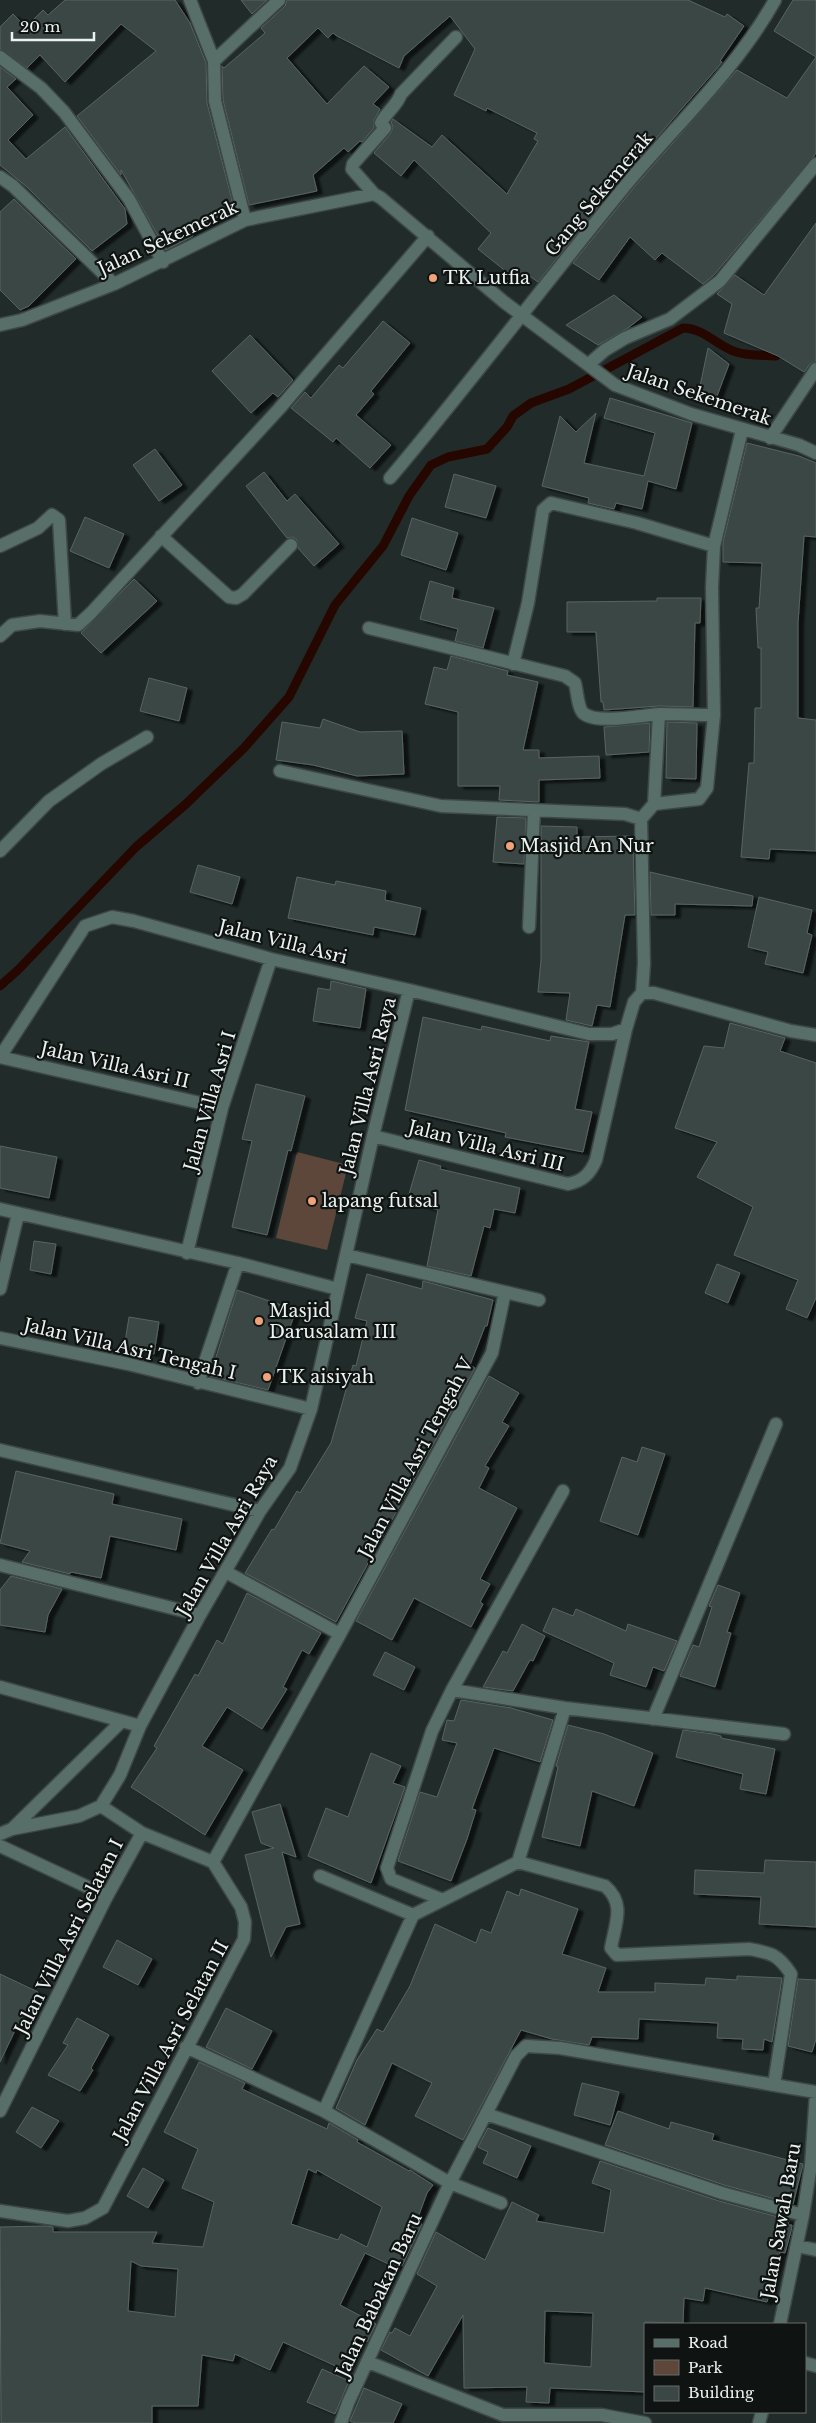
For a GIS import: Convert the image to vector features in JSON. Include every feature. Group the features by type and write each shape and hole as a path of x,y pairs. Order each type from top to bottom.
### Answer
{"street":[{"path":"190,0 214,61 215,101 245,220"},
{"path":"214,61 279,0"},
{"name":"Gang Sekemerak","path":"390,478 631,179 702,101 753,34 772,1"},
{"path":"374,194 352,169 353,164 386,128 381,123 398,102 401,94 456,37"},
{"path":"0,57 41,88 64,112 129,199 163,262"},
{"path":"592,367 605,350 625,338 670,319 720,281 816,164"},
{"path":"0,177 13,186 114,284"},
{"name":"Jalan Sekemerak","path":"0,325 22,320 114,284 163,262 245,220 374,194 428,236 522,316 615,386 692,414 799,445 816,453"},
{"path":"0,636 12,625 40,621 78,625 91,613 279,409 428,236"},
{"path":"770,438 816,369"},
{"path":"654,804 699,799 707,788 714,715 712,586 714,546 742,430"},
{"path":"513,664 528,604 543,510 551,503 637,523 714,546"},
{"path":"0,546 38,528 52,515 59,520 65,624"},
{"path":"161,536 229,597 236,598 269,569 291,544"},
{"path":"369,628 571,679 576,683 583,713 592,717 604,719 659,714 714,715"},
{"path":"659,714 654,804 641,819 644,964 642,993 654,993 816,1036"},
{"path":"0,851 48,801 101,764 147,737"},
{"path":"280,771 441,806 625,814 641,819"},
{"path":"529,927 534,810"},
{"name":"Jalan Villa Asri","path":"0,1057 86,926 98,920 112,917 134,920 271,959 409,990 589,1034 612,1034 626,1029"},
{"name":"Jalan Villa Asri I","path":"187,1253 222,1108 271,959"},
{"name":"Jalan Villa Asri Raya","path":"101,1806 120,1776 140,1726 200,1615 260,1511 290,1468 311,1409 373,1136 409,990"},
{"name":"Jalan Villa Asri III","path":"373,1136 568,1184 580,1182 596,1160 626,1029 634,1002 642,993"},
{"name":"Jalan Villa Asri II","path":"0,1057 222,1108"},
{"path":"0,1209 187,1253 238,1263 338,1289"},
{"path":"0,1288 18,1214"},
{"path":"346,1255 539,1300"},
{"path":"198,1383 238,1263"},
{"name":"Jalan Villa Asri Tengah V","path":"213,1862 340,1634 492,1353 505,1292"},
{"name":"Jalan Villa Asri Tengah I","path":"0,1338 128,1364 198,1383 311,1409"},
{"path":"653,1719 776,1424"},
{"path":"0,1450 260,1511"},
{"path":"443,1900 391,1879 387,1868 432,1731 452,1690 563,1491"},
{"path":"0,1565 200,1615"},
{"path":"226,1572 340,1634"},
{"path":"0,1687 140,1726"},
{"path":"452,1690 565,1708 784,1734"},
{"path":"518,1862 565,1708"},
{"path":"12,1829 122,1721"},
{"path":"0,1834 12,1829 79,1816 101,1806 142,1834 213,1862"},
{"name":"Jalan Villa Asri Selatan I","path":"0,2111 107,1896 142,1834"},
{"path":"0,1846 107,1896"},
{"name":"Jalan Villa Asri Selatan II","path":"0,2210 68,2221 85,2218 103,2208 244,1939 245,1922 241,1907 213,1862"},
{"path":"324,2111 413,1915 518,1862 605,1886 615,1894 618,1908 611,1948 616,1955 748,1949 770,1953 782,1960 790,1974 774,2085 816,2092"},
{"path":"320,1876 413,1915"},
{"name":"Jalan Babakan Baru","path":"341,2423 348,2403 450,2183 516,2056 526,2046 560,2048 774,2085"},
{"path":"186,2047 324,2111 450,2183 501,2203"},
{"name":"Jalan Sawah Baru","path":"780,2323 814,2165 816,2092"},
{"path":"486,2114 722,2193 803,2215"},
{"path":"797,2246 816,2250"},
{"path":"368,2362 503,2415 602,2415 645,2423"}],"green space":[{"name":"lapang futsal","path":"297,1152 348,1165 327,1250 276,1238"}],"building":[{"path":"65,0 175,0 190,23 206,63 207,103 234,208 191,232 193,236 166,250 121,170 121,175 77,116 156,51 121,24 65,82 40,55 27,68 0,49 0,27 13,14 26,27 43,10 48,15"},
{"path":"241,0 267,0 252,14"},
{"path":"287,0 688,0 725,17 727,14 744,26 720,61 722,62 719,66 624,175 538,282 524,272 518,281 478,249 491,233 414,160 401,176 374,153 391,133 393,127 391,122 393,119 432,147 442,135 507,194 538,141 534,139 537,133 487,108 486,111 454,95 475,49 450,16 404,56 399,68 333,33 328,38 318,28 287,58 327,104 364,66 389,87 373,104 380,109 374,120 374,128 362,142 360,141 348,152 344,148 313,175 317,191 249,205 223,100 222,66 224,68 265,33 261,28 285,6"},
{"path":"793,0 816,0 816,57 774,31"},
{"path":"816,57 816,153 714,275 703,284 662,253 655,260 630,237 599,280 573,263 636,185 737,70 787,98"},
{"path":"0,67 16,79 7,87 33,115 8,140 26,159 65,127 125,209 127,224 92,251 27,187 0,165"},
{"path":"14,199 76,259 29,306 20,310 0,290 0,212"},
{"path":"816,223 816,361 810,364 804,372 778,356 724,333 732,304 717,294 735,275 764,295"},
{"path":"614,295 642,317 628,328 598,345 566,325"},
{"path":"383,321 410,343 371,391 374,394 356,415 391,445 370,468 336,438 333,442 291,408 305,392 311,398 339,365 343,368"},
{"path":"250,335 293,380 278,397 273,393 251,413 212,371"},
{"path":"708,348 729,364 717,396 699,391"},
{"path":"610,398 692,423 676,489 648,481 642,509 616,503 614,509 588,503 589,498 542,486 560,416 576,432 596,413 584,463 644,476 655,433 604,418"},
{"path":"747,443 799,456 816,463 816,537 804,536 798,623 798,718 816,720 816,851 770,849 769,859 741,857 749,763 754,763 755,708 761,708 761,648 758,648 756,608 759,608 762,563 723,562 723,542"},
{"path":"155,449 182,485 159,501 133,465"},
{"path":"264,472 287,501 295,494 339,544 314,566 298,548 297,540 293,537 287,538 246,486"},
{"path":"454,474 496,486 486,518 445,507"},
{"path":"85,517 124,534 109,568 70,551"},
{"path":"412,518 458,533 446,570 401,555"},
{"path":"134,579 157,601 101,653 81,633"},
{"path":"430,581 454,588 452,598 494,608 483,648 455,641 458,629 420,619"},
{"path":"657,598 701,598 700,623 695,623 693,707 659,706 604,710 603,702 601,702 596,632 567,632 567,602 657,601"},
{"path":"451,656 508,671 507,675 538,682 523,750 539,750 539,758 599,756 600,778 539,780 539,802 499,800 500,786 458,786 458,712 425,704 434,667 447,670"},
{"path":"149,678 187,688 179,721 140,711"},
{"path":"323,719 360,732 402,731 404,774 357,776 313,765 276,760 282,722 320,728"},
{"path":"667,722 697,723 696,779 666,778"},
{"path":"650,723 649,752 606,755 604,727"},
{"path":"497,817 526,818 524,864 493,862"},
{"path":"541,826 577,827 577,837 630,836 630,846 633,846 635,915 625,915 610,1007 597,1005 592,1026 566,1020 570,993 538,992 541,960"},
{"path":"198,865 240,877 232,904 190,892"},
{"path":"650,872 753,896 752,906 675,904 675,915 651,915"},
{"path":"297,877 335,885 336,881 386,891 385,900 421,908 415,935 374,927 373,935 288,918"},
{"path":"759,897 812,910 807,933 812,935 803,973 765,964 768,952 748,947"},
{"path":"331,981 366,989 360,1028 313,1021 318,988 330,990"},
{"path":"423,1017 481,1030 482,1026 550,1041 551,1036 589,1042 575,1109 592,1112 583,1152 505,1137 506,1133 405,1110"},
{"path":"730,1023 785,1038 780,1051 816,1063 816,1298 807,1318 786,1309 798,1280 734,1255 753,1207 697,1177 717,1142 675,1128 704,1046 724,1048"},
{"path":"256,1084 305,1096 291,1151 288,1150 267,1235 232,1227 252,1141 242,1139"},
{"path":"0,1146 57,1157 49,1198 0,1188"},
{"path":"419,1160 441,1166 440,1169 520,1188 515,1213 494,1209 490,1228 484,1226 471,1276 427,1266 438,1210 407,1201"},
{"path":"34,1241 56,1244 51,1274 30,1270"},
{"path":"717,1264 740,1273 728,1303 705,1293"},
{"path":"367,1274 422,1289 423,1281 493,1300 487,1326 485,1326 470,1365 475,1368 336,1622 245,1573 297,1491 300,1493 331,1443 353,1365 356,1366 367,1321 355,1318"},
{"path":"237,1290 296,1310 268,1390 210,1376"},
{"path":"129,1317 159,1322 154,1354 124,1349"},
{"path":"489,1376 519,1393 502,1422 509,1426 485,1466 489,1468 479,1488 517,1508 480,1579 490,1584 480,1602 483,1604 471,1627 414,1598 392,1640 356,1621"},
{"path":"642,1447 665,1454 638,1535 600,1521 622,1457 637,1462"},
{"path":"16,1471 114,1494 112,1504 182,1519 176,1550 110,1536 101,1578 71,1572 70,1574 22,1562 30,1551 0,1543"},
{"path":"11,1576 62,1589 48,1615 45,1632 0,1625 0,1590"},
{"path":"718,1585 740,1593 727,1632 731,1633 715,1687 680,1676 693,1645 699,1647 712,1607 709,1606"},
{"path":"247,1593 321,1633 309,1654 302,1650 283,1687 287,1689 262,1729 227,1707 202,1746 243,1770 205,1835 131,1787 157,1748 154,1746 195,1674 198,1676 217,1640 223,1644"},
{"path":"553,1608 573,1616 576,1609 626,1631 628,1624 677,1641 664,1671 653,1667 646,1687 610,1675 614,1663 543,1631"},
{"path":"522,1624 545,1636 533,1661 530,1660 513,1691 483,1687 503,1651 507,1653"},
{"path":"385,1652 415,1667 404,1690 373,1675"},
{"path":"461,1700 511,1708 553,1720 540,1762 494,1748 472,1809 476,1810 467,1839 451,1881 398,1861 420,1792 437,1797 457,1743 442,1740 447,1720 454,1721"},
{"path":"568,1725 604,1734 653,1753 634,1806 592,1791 580,1846 542,1837 558,1767 556,1766"},
{"path":"683,1730 713,1734 721,1736 721,1738 775,1749 766,1794 740,1789 743,1774 676,1757"},
{"path":"371,1753 401,1766 393,1783 405,1787 371,1883 308,1856 326,1808 348,1817"},
{"path":"280,1804 296,1857 282,1852 300,1924 286,1927 271,1957 245,1855 274,1848 261,1843 252,1812"},
{"path":"765,1860 816,1862 816,1927 759,1924 761,1897 694,1894 695,1870 764,1873"},
{"path":"521,1889 578,1909 562,1954 606,1968 598,1992 655,1992 655,1983 705,1985 706,1978 737,1980 737,1976 782,1978 772,2042 764,2039 763,2050 742,2049 743,2039 717,2038 718,2023 639,2019 638,2039 592,2037 589,2045 552,2039 521,2030 463,2140 415,2116 432,2083 392,2063 365,2125 336,2108 357,2060 377,2029 383,2032 410,1986 435,1924 476,1943 481,1929 491,1933 507,1891 519,1896"},
{"path":"117,1940 152,1959 138,1985 103,1967"},
{"path":"0,1974 38,1992 22,2024 19,2022 0,2062"},
{"path":"798,1979 816,1980 816,2039 812,2052 788,2046"},
{"path":"226,2008 272,2031 252,2069 206,2047"},
{"path":"77,2018 109,2035 91,2068 93,2070 80,2091 48,2075 68,2045 63,2043"},
{"path":"199,2062 245,2083 242,2089 327,2129 329,2123 358,2140 357,2142 410,2170 433,2185 427,2193 417,2220 422,2224 402,2266 399,2264 397,2268 365,2253 340,2305 376,2324 367,2342 357,2337 340,2368 283,2342 270,2370 235,2354 233,2361 202,2355 198,2406 152,2406 152,2423 1,2423 0,2227 47,2226 53,2227 53,2232 157,2232 152,2243 203,2247 214,2202 182,2188 198,2149 164,2132","holes":["308,2169 316,2173 317,2170 382,2207 367,2247 341,2234 338,2240 291,2224","131,2261 141,2266 178,2269 175,2317 128,2311"]},
{"path":"582,2083 619,2092 610,2125 574,2115"},
{"path":"32,2107 59,2121 41,2148 16,2132"},
{"path":"618,2111 669,2129 671,2122 714,2134 712,2140 803,2164 793,2204 724,2185 605,2145"},
{"path":"488,2128 531,2146 517,2178 483,2163 488,2152 478,2147"},
{"path":"600,2161 719,2201 789,2220 788,2225 792,2225 791,2231 785,2253 780,2252 767,2302 705,2288 703,2301 684,2298 683,2323 645,2322 644,2392 550,2388 549,2403 526,2402 527,2387 464,2388 463,2315 428,2376 381,2350 390,2332 392,2333 395,2328 410,2336 437,2286 417,2274 436,2232 485,2260 512,2202 539,2215 536,2221 604,2233 611,2190 592,2183","holes":["545,2311 593,2313 591,2367 544,2363"]},
{"path":"143,2168 164,2180 148,2208 127,2196"},
{"path":"322,2369 349,2381 335,2414 307,2402"},
{"path":"364,2388 402,2404 393,2423 356,2423 350,2421"}],"waterway":[{"path":"0,986 18,970 136,847 186,804 244,748 289,697 335,605 383,546 409,496 431,465 448,457 487,449 507,427 513,416 531,403 569,389 683,328 704,334 729,349 751,355 776,356 782,346"}],"place":[{"name":"TK Lutfia","path":"433,278"},
{"name":"Masjid An Nur","path":"510,846"},
{"name":"lapang futsal","path":"312,1201"},
{"name":"Masjid Darusalam III","path":"259,1321"},
{"name":"TK aisiyah","path":"267,1377"}]}
